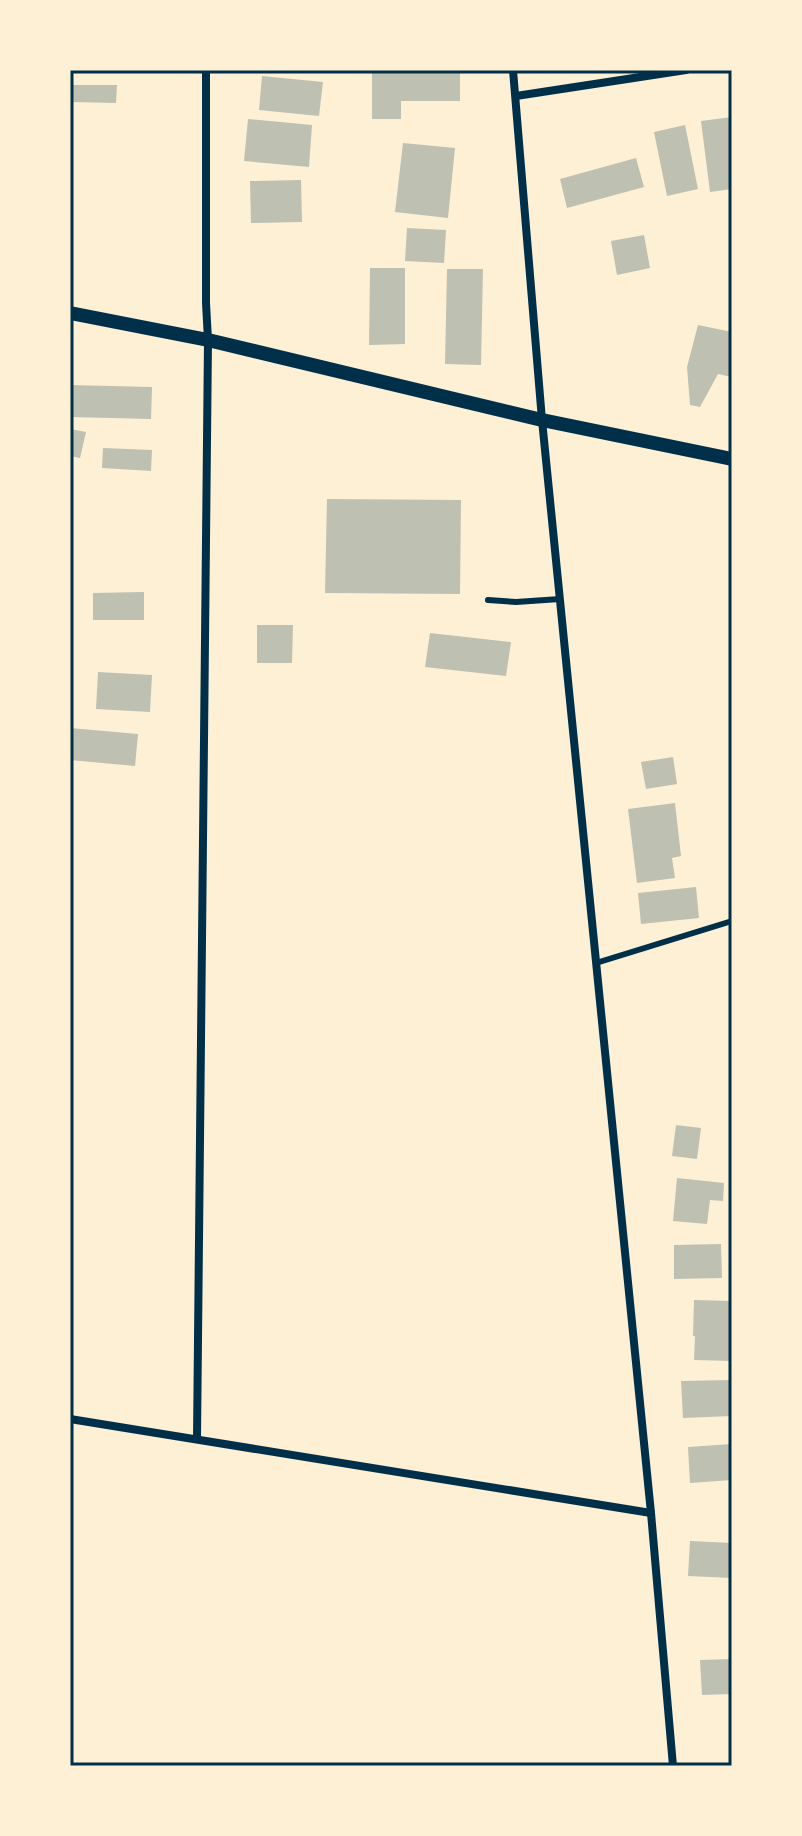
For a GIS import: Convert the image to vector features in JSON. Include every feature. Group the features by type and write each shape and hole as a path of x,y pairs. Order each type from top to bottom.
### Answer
{"street":[{"path":"197,1439 208,340 206,70"},
{"path":"513,70 542,420 651,1513 673,1766"},
{"path":"516,96 686,70"},
{"path":"70,313 208,340 542,420 732,459"},
{"path":"70,1419 651,1513"}],"lane":[{"path":"488,600 560,599"},
{"path":"596,963 732,921"}],"building":[{"path":"372,70 460,70 460,101 401,101 401,119 372,119"},
{"path":"262,76 323,82 319,116 259,110"},
{"path":"70,85 117,85 116,103 70,102"},
{"path":"732,117 732,189 710,192 701,121"},
{"path":"248,119 312,125 309,167 244,161"},
{"path":"685,125 698,189 667,196 654,132"},
{"path":"403,143 455,148 448,218 395,212"},
{"path":"636,158 644,187 567,208 560,179"},
{"path":"301,180 302,222 251,223 250,181"},
{"path":"407,228 446,230 444,263 405,261"},
{"path":"644,235 650,268 617,275 611,241"},
{"path":"370,268 405,268 405,344 369,345"},
{"path":"447,269 483,269 481,365 445,364"},
{"path":"698,325 732,332 732,377 718,374 700,407 690,405 687,367"},
{"path":"70,385 152,387 151,419 70,417"},
{"path":"70,429 86,432 80,458 70,456"},
{"path":"103,448 152,450 151,471 102,468"},
{"path":"327,499 461,500 460,594 325,593"},
{"path":"144,592 144,620 93,620 93,593"},
{"path":"257,625 293,625 292,663 257,663"},
{"path":"430,633 511,642 506,676 425,667"},
{"path":"98,672 152,675 150,712 96,709"},
{"path":"70,728 138,734 135,766 70,760"},
{"path":"673,757 677,784 646,789 641,762"},
{"path":"675,803 681,856 672,858 675,878 637,883 628,809"},
{"path":"696,887 699,918 641,924 638,893"},
{"path":"676,1125 701,1128 697,1159 672,1156"},
{"path":"677,1178 724,1183 723,1201 710,1200 707,1224 673,1221"},
{"path":"721,1244 722,1278 674,1279 674,1245"},
{"path":"694,1300 732,1301 732,1361 694,1360"},
{"path":"732,1380 732,1416 683,1418 681,1381"},
{"path":"732,1444 732,1480 690,1483 688,1447"},
{"path":"690,1541 732,1543 732,1578 688,1576"},
{"path":"732,1659 732,1694 702,1695 700,1660"}]}
